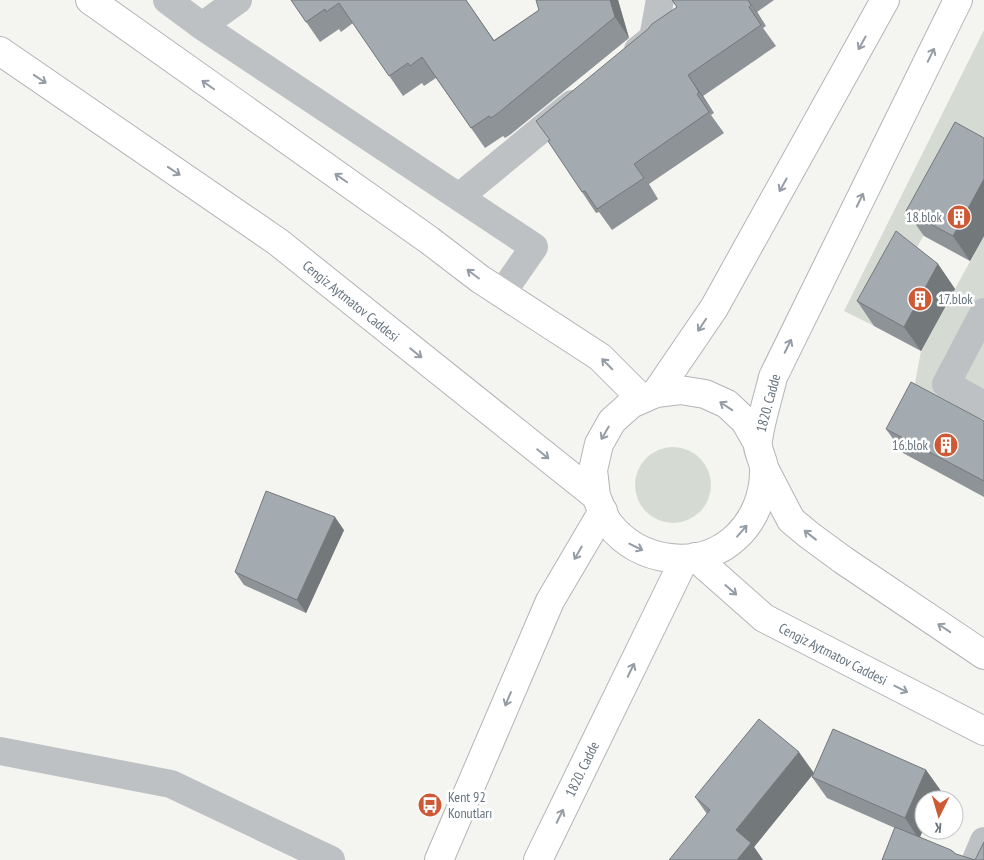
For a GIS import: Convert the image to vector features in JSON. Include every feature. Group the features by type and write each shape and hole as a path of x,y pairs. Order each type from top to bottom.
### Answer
{"main road":[{"path":"90,0 502,293 600,357 649,396"},
{"path":"649,396 714,308 886,0"},
{"name":"1820. Cadde","path":"538,860 690,559 710,554 734,540 751,520 762,495 764,468 757,442 773,377 958,0"},
{"name":"Cengiz Aytmatov Caddesi","path":"0,52 278,242 599,504 608,523 628,544 655,557 690,559 764,618 984,731"},
{"path":"439,860 550,601 599,504 593,470 599,444 612,421 632,404 649,396 680,390 704,394 727,404 745,421 757,442"},
{"path":"764,468 791,520 843,560 984,655"}],"street":[{"path":"167,0 202,26 534,248 502,293"},
{"path":"202,26 238,0"},
{"path":"616,68 653,38 660,0"},
{"path":"458,197 593,86"},
{"path":"984,312 946,384 984,405"},
{"path":"0,751 171,784 331,860"},
{"path":"976,860 984,842"}],"shaded area":[{"path":"984,30 984,153 972,147 874,326 844,311"},
{"path":"984,236 984,437 928,407 915,383 921,351"},
{"path":"673,447 688,450 700,458 708,470 711,485 708,500 700,512 688,520 673,523 658,520 646,512 638,500 635,485 638,470 646,458 658,450"}],"building":[{"path":"291,0 466,0 494,41 539,10 536,0 610,0 615,17 497,114 491,118 489,116 471,128 422,57 410,66 408,63 389,76 339,3 326,12 325,9 306,22"},
{"path":"672,0 748,0 751,5 749,7 761,25 688,75 699,92 697,94 709,112 634,164 644,178 597,209 585,191 582,192 536,121 652,24 677,7"},
{"path":"955,122 984,138 984,179 953,236 906,211"},
{"path":"896,231 938,264 904,327 857,301"},
{"path":"911,382 984,421 984,481 886,429"},
{"path":"266,491 335,517 297,600 235,572"},
{"path":"759,719 799,752 736,830 751,843 737,860 669,860 710,810 695,797"},
{"path":"833,729 926,770 917,790 914,790 914,797 905,818 812,777"},
{"path":"895,827 914,835 914,840 927,840 956,854 975,860 882,860"},
{"path":"984,842 984,860 975,860"}],"place":[{"name":"18.blok","path":"959,217"},
{"name":"17.blok","path":"920,299"},
{"name":"16.blok","path":"946,445"},
{"name":"Kent 92 Konutları","path":"430,805"}]}
